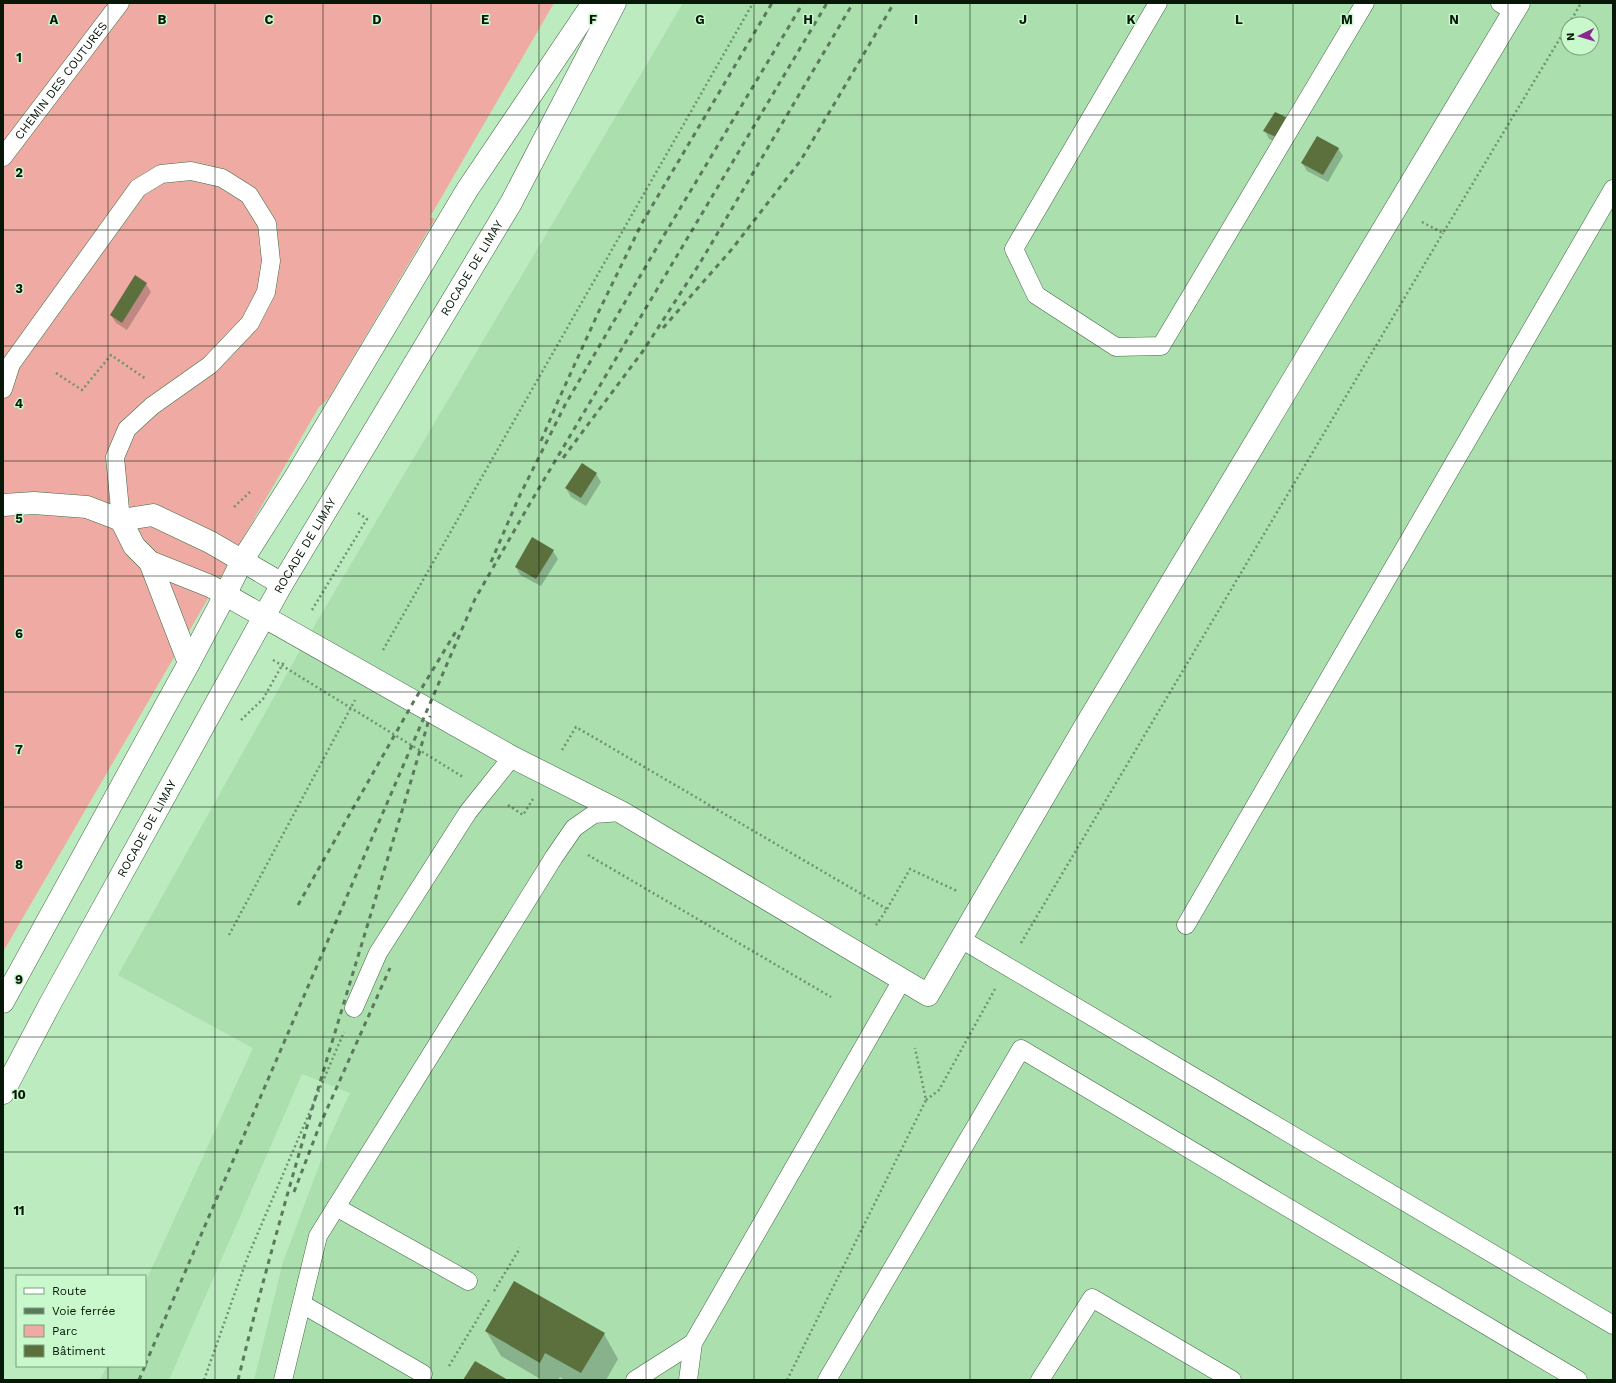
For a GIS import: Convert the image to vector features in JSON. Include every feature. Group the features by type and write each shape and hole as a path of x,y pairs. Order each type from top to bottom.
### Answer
{"street":[{"path":"3,1002 189,663 242,561 296,476 467,190 593,3"},
{"name":"ROCADE DE LIMAY","path":"3,1093 51,1002 282,584 511,203 615,3"},
{"path":"121,520 134,546 150,562 210,586 512,757 621,812 928,995 1084,728 1396,208 1510,6"},
{"path":"3,505 34,503 87,507 121,520 153,515 210,542 282,584"},
{"path":"150,562 189,663"}],"lane":[{"name":"CHEMIN DES COUTURES","path":"3,157 120,3"},
{"path":"1158,3 1014,249 1036,294 1116,347 1161,346 1365,3"},
{"path":"3,389 12,364 138,188 161,174 191,171 222,178 249,195 266,224 271,260 266,292 250,323 210,365 152,406 127,429 115,457 121,520"},
{"path":"1186,925 1613,189"},
{"path":"354,1008 378,953 468,812 512,757"},
{"path":"283,1380 318,1236 574,828 594,814 621,812"},
{"path":"960,939 1613,1325"},
{"path":"688,1380 693,1343 902,980"},
{"path":"827,1380 1021,1048 1578,1380"},
{"path":"336,1207 468,1281"},
{"path":"1040,1380 1092,1298 1232,1380"},
{"path":"302,1304 423,1374"},
{"path":"635,1380 693,1343"}],"path":[{"path":"229,934 369,675 753,3"},
{"path":"1573,16 1581,3"},
{"path":"787,1380 926,1100 939,1090 1007,967 1560,38"},
{"path":"1396,208 1443,234"},
{"path":"56,373 82,390 111,355 149,381"},
{"path":"249,645 524,815 535,795"},
{"path":"561,752 576,727 887,909"},
{"path":"565,841 831,997"},
{"path":"876,925 910,869 982,903"},
{"path":"204,1380 248,1256 354,1008"},
{"path":"915,1048 926,1100"},
{"path":"448,1367 520,1248"}],"shaded area":[{"path":"683,3 1613,3 1613,1380 254,1380 283,1262 330,1136 350,1093 302,1074 169,1380 100,1380 106,1367 146,1367 146,1281 253,1048 118,975 306,640"}],"green space":[{"path":"3,3 554,3 430,217 435,219 329,398 319,407 3,952"}],"building":[{"path":"1275,112 1286,117 1276,137 1263,131"},
{"path":"1317,136 1339,148 1323,175 1301,163"},
{"path":"135,275 147,283 122,323 110,315"},
{"path":"582,463 597,473 581,498 565,488"},
{"path":"532,537 554,550 536,579 515,567"},
{"path":"514,1281 605,1333 581,1373 545,1353 540,1363 485,1331"},
{"path":"475,1361 508,1380 463,1380"}],"railway":[{"path":"541,441 599,311 642,223 772,3"},
{"path":"491,562 519,497 565,405 660,242 803,3"},
{"path":"146,1363 475,599 529,505 827,3"},
{"path":"563,458 643,351 700,263 853,3"},
{"path":"663,328 732,249 801,160 894,3"},
{"path":"298,905 414,701 458,628"},
{"path":"238,1380 282,1213 430,716"},
{"path":"294,1192 319,1127 390,968"},
{"path":"139,1380 145,1367"}]}
